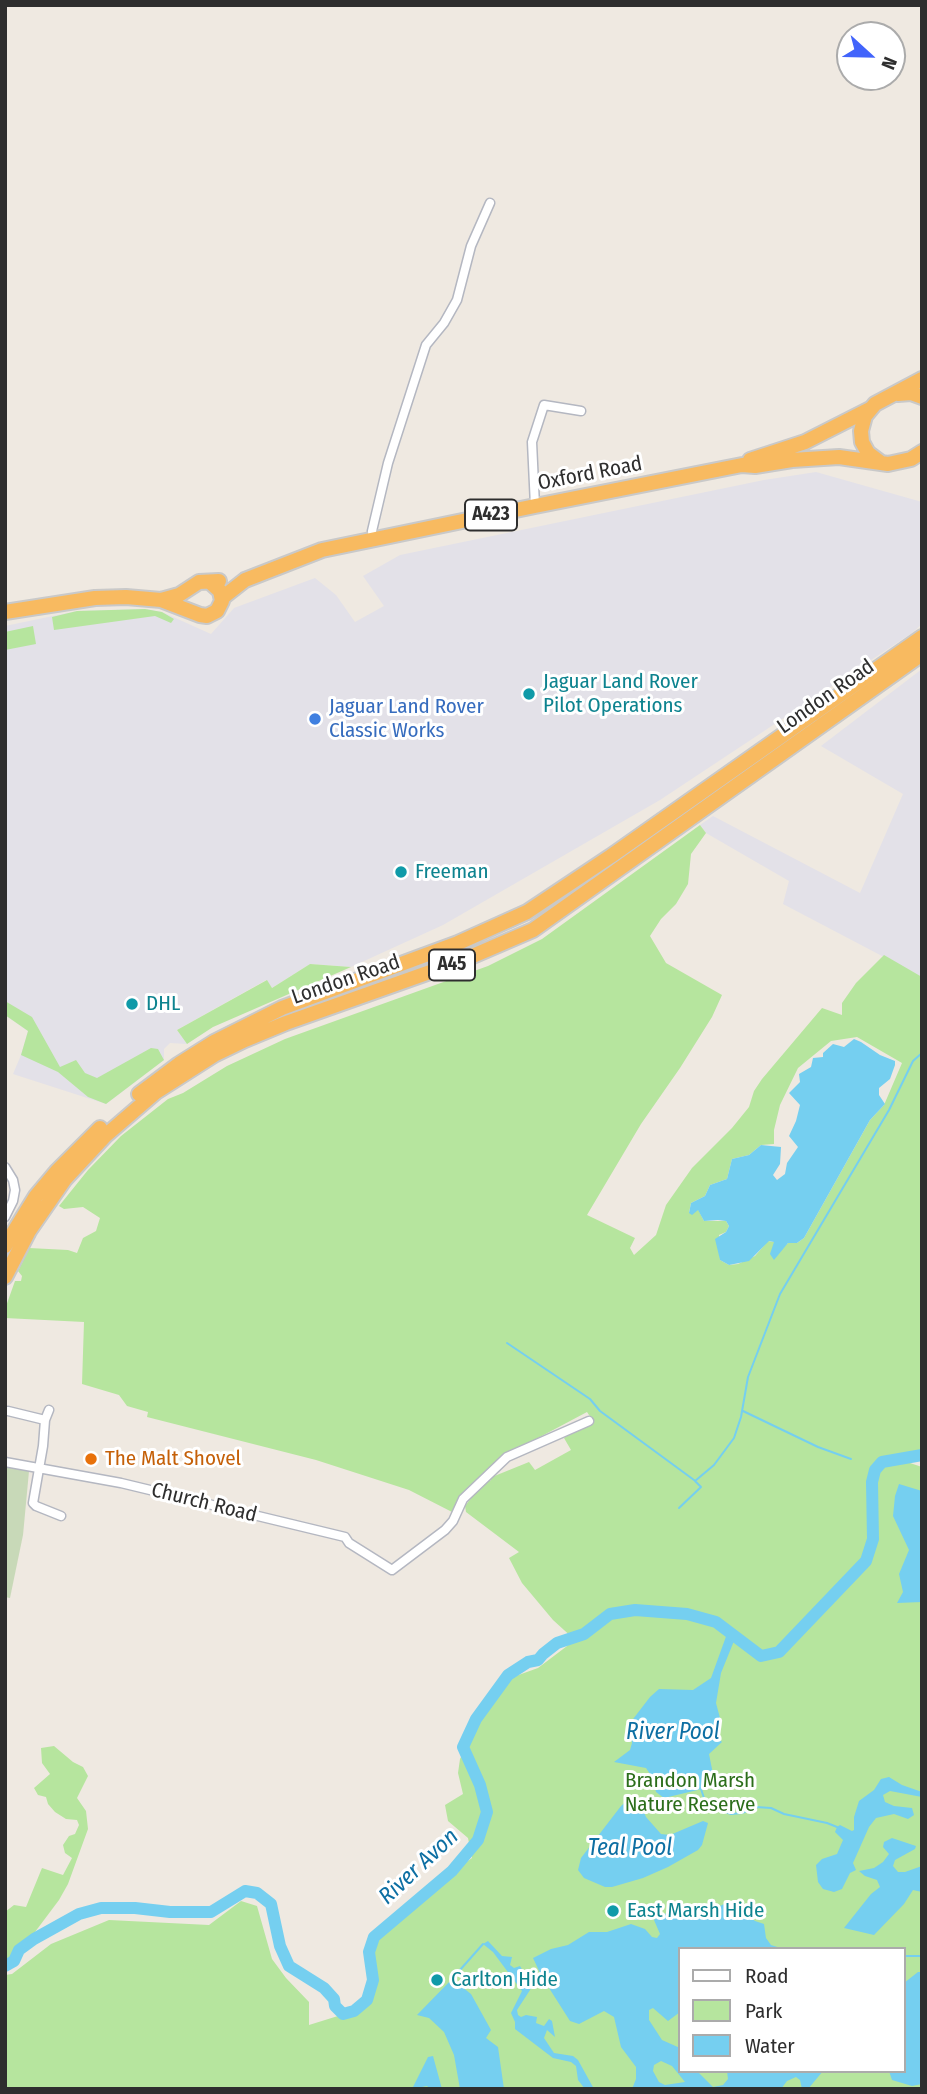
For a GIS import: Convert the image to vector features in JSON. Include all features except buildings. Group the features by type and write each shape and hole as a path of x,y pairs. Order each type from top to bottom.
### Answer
{"highway":[{"name":"Oxford Road","path":"743,465 754,458 825,433 922,379"},
{"path":"893,394 911,393 922,397"},
{"path":"870,409 862,424 861,438 868,453 881,463"},
{"name":"Oxford Road","path":"222,598 245,580 322,550 743,465 755,466 820,457 898,464 922,452"},
{"name":"Oxford Road","path":"210,582 245,580"},
{"path":"5,612 95,598 125,597 161,600 203,616 211,615 219,608 222,598 218,588 210,582 199,582 179,595 161,600"},
{"path":"190,588 187,602 193,612"},
{"name":"London Road","path":"5,1246 36,1196 57,1171 122,1109 179,1064 233,1032 282,1008 458,943 527,912 922,637"},
{"name":"London Road","path":"5,1277 29,1231 65,1179 105,1136 156,1092 214,1055 255,1036 461,961 533,930 922,654"}],"street":[{"path":"373,540 372,531 388,463 426,345 444,323 457,300 471,246 490,203"},
{"path":"536,506 533,442 544,405 581,411"},
{"path":"5,1167 15,1190 5,1217"},
{"path":"49,1410 45,1420 33,1503 61,1516"},
{"path":"8,1411 45,1420"},
{"name":"Church Road","path":"5,1462 121,1483 345,1537 349,1543 392,1570 444,1530 453,1521 463,1499 507,1457 589,1421"}],"shaded area":[{"path":"816,472 922,502 922,624 912,633 660,800 443,925 351,967 310,964 272,988 266,980 177,1030 187,1044 170,1043 164,1049 164,1060 106,1104 13,1074 28,1031 5,1015 5,626 77,611 145,609 162,612 211,634 234,608 315,578 336,595 355,622 384,606 363,576 400,555 764,480"},
{"path":"922,669 922,977 783,904 789,881 706,833 700,825 713,816 860,893 903,794 821,746"}],"green space":[{"path":"145,609 162,612 174,619 171,623 155,616 54,630 52,617 77,611"},
{"path":"33,626 36,644 5,650 5,632"},
{"name":"Brandon Marsh Nature Reserve","path":"700,825 706,833 691,854 688,884 676,904 661,919 650,936 666,963 722,995 712,1017 641,1124 587,1215 635,1238 630,1248 634,1255 656,1235 666,1205 692,1168 732,1128 749,1107 754,1091 762,1079 822,1008 842,1015 842,1003 856,983 884,955 922,977 922,1455 898,1459 922,1467 922,2089 5,2089 5,1975 12,1974 51,1944 109,1920 209,1925 241,1901 257,1906 272,1959 309,2002 309,2025 354,2011 367,2000 373,1980 369,1952 374,1937 450,1873 472,1858 468,1838 448,1821 445,1805 463,1794 458,1773 460,1759 480,1718 513,1677 538,1668 575,1640 553,1620 522,1583 509,1558 519,1552 466,1512 465,1506 484,1481 490,1481 492,1477 529,1462 535,1470 571,1450 564,1438 591,1418 587,1412 506,1455 454,1513 409,1490 316,1460 147,1417 148,1412 127,1406 119,1395 82,1384 84,1322 5,1318 5,1309 15,1281 21,1281 22,1276 18,1271 29,1248 77,1253 83,1238 96,1231 100,1218 83,1207 64,1209 59,1206 88,1170 121,1136 168,1099 227,1066 285,1039 488,966 542,939","holes":["857,1037 902,1063 884,1105 870,1120 804,1238 782,1248 768,1241 755,1256 738,1264 729,1265 720,1260 719,1235 726,1232 729,1226 726,1221 704,1221 698,1209 689,1213 691,1203 705,1196 710,1185 727,1179 732,1159 749,1155 761,1145 774,1144 774,1130 780,1105 798,1068 831,1041"]},
{"path":"310,964 351,967 213,1027 187,1044 177,1030 267,980 272,988"},
{"path":"5,1001 32,1017 60,1067 76,1060 85,1073 97,1078 151,1048 158,1049 164,1060 106,1104 88,1097 58,1072 21,1055 28,1031 5,1015"},
{"path":"5,1467 29,1471 23,1535 10,1598 5,1597"},
{"path":"54,1746 83,1767 88,1776 77,1798 86,1811 88,1829 68,1884 59,1900 35,1932 18,1946 13,1956 5,1959 5,1912 14,1905 26,1907 42,1868 63,1875 72,1858 65,1853 63,1845 69,1836 75,1834 79,1825 77,1820 66,1819 55,1812 46,1797 38,1795 34,1788 50,1774 42,1763 41,1748"}],"water":[{"path":"854,1039 895,1061 895,1065 890,1079 879,1088 879,1095 885,1104 870,1120 804,1238 797,1243 788,1243 774,1260 770,1254 774,1242 769,1241 749,1261 729,1265 720,1260 715,1239 726,1232 729,1226 726,1221 704,1221 698,1210 692,1215 689,1213 691,1203 705,1196 710,1185 727,1179 732,1159 749,1155 761,1145 781,1147 780,1164 773,1175 777,1180 785,1174 787,1163 798,1147 789,1136 800,1105 789,1093 800,1082 799,1074 811,1067 813,1058 823,1057 823,1053 833,1044 844,1047"},
{"path":"899,1484 922,1491 922,1602 897,1603 903,1592 899,1574 909,1550 893,1516"},
{"name":"River Pool","path":"728,1631 736,1636 721,1673 716,1703 720,1718 714,1734 722,1742 709,1754 714,1779 706,1788 664,1798 656,1792 646,1768 614,1762 630,1750 630,1723 659,1689 693,1690 711,1678"},
{"path":"889,1777 922,1792 922,1797 890,1791 883,1795 885,1802 912,1808 914,1815 908,1819 894,1814 876,1818 869,1827 853,1863 856,1870 850,1873 842,1889 834,1892 823,1889 818,1882 816,1865 822,1859 837,1854 843,1840 835,1832 837,1827 840,1825 854,1830 854,1817 859,1801 874,1790 881,1779"},
{"name":"Teal Pool","path":"632,1796 661,1834 670,1835 703,1821 708,1823 702,1845 668,1867 612,1887 605,1887 584,1878 578,1870 581,1858 621,1806"},
{"path":"892,1838 916,1846 895,1860 893,1866 898,1872 905,1872 922,1866 922,1892 913,1890 904,1904 874,1935 844,1928 871,1894 880,1887 877,1880 859,1871 874,1868 883,1862 889,1854 883,1847 884,1842"},
{"path":"728,1902 743,1905 748,1915 764,1924 766,1938 771,1945 778,1947 678,1947 678,2014 668,2021 653,2008 649,2010 649,2020 662,2040 678,2047 678,2073 699,2073 713,2087 723,2085 728,2079 727,2073 821,2073 808,2089 802,2089 800,2080 796,2077 787,2081 781,2089 632,2089 636,2079 636,2067 621,2047 614,2017 604,2011 579,2024 570,2021 533,1958 551,1949 568,1945 589,1932 607,1932 631,1924 645,1929 652,1937 657,1938 660,1934 654,1920 658,1916 697,1904 703,1908","holes":["661,2061 672,2066 685,2082 665,2085 659,2082 653,2071 654,2065"]},
{"path":"488,1941 502,1956 512,1957 510,1965 514,1968 520,1966 532,1987 517,2010 518,2015 537,2017 536,2023 544,2026 549,2019 552,2021 555,2037 547,2030 544,2038 554,2053 573,2056 578,2060 594,2089 585,2089 578,2080 576,2066 571,2062 553,2058 515,2029 511,2013 522,1991 493,1952 483,1944"},
{"path":"922,1972 922,2084 912,2086 892,2080 890,2073 906,2073 906,1981"},
{"path":"452,1979 471,1994 491,2030 486,2038 498,2047 504,2089 460,2089 454,2055 444,2032 429,2018 417,2015"},
{"path":"433,2056 442,2089 430,2089 427,2086 412,2089 428,2057"}],"waterway":[{"path":"679,1508 701,1487 695,1481 714,1465 734,1438 741,1417 748,1377 780,1294 889,1110 913,1061 922,1053"},
{"path":"507,1343 590,1399 600,1411 694,1480"},
{"path":"743,1411 818,1447 851,1459"},
{"name":"River Avon","path":"5,1966 14,1961 19,1950 34,1939 79,1914 101,1908 211,1912 245,1891 257,1893 271,1904 280,1946 289,1966 324,1988 343,2014 354,2011 367,2000 373,1980 369,1952 374,1937 452,1871 478,1840 487,1812 480,1785 463,1747 476,1719 508,1675 528,1662 538,1660 557,1643 584,1634 610,1614 635,1610 687,1614 716,1622 761,1656 779,1652 866,1561 873,1539 872,1482 875,1470 882,1462 922,1455"},
{"path":"701,1789 705,1801 731,1814 756,1807 771,1808 784,1814 837,1827"},
{"path":"452,1979 483,1944"},
{"path":"906,1956 920,1956"}],"place":[{"name":"Jaguar Land Rover Pilot Operations","path":"529,694"},
{"name":"Jaguar Land Rover Classic Works","path":"315,719"},
{"name":"Freeman","path":"401,872"},
{"name":"DHL","path":"132,1004"},
{"name":"The Malt Shovel","path":"91,1459"},
{"name":"East Marsh Hide","path":"613,1911"},
{"name":"Carlton Hide","path":"437,1980"}]}
